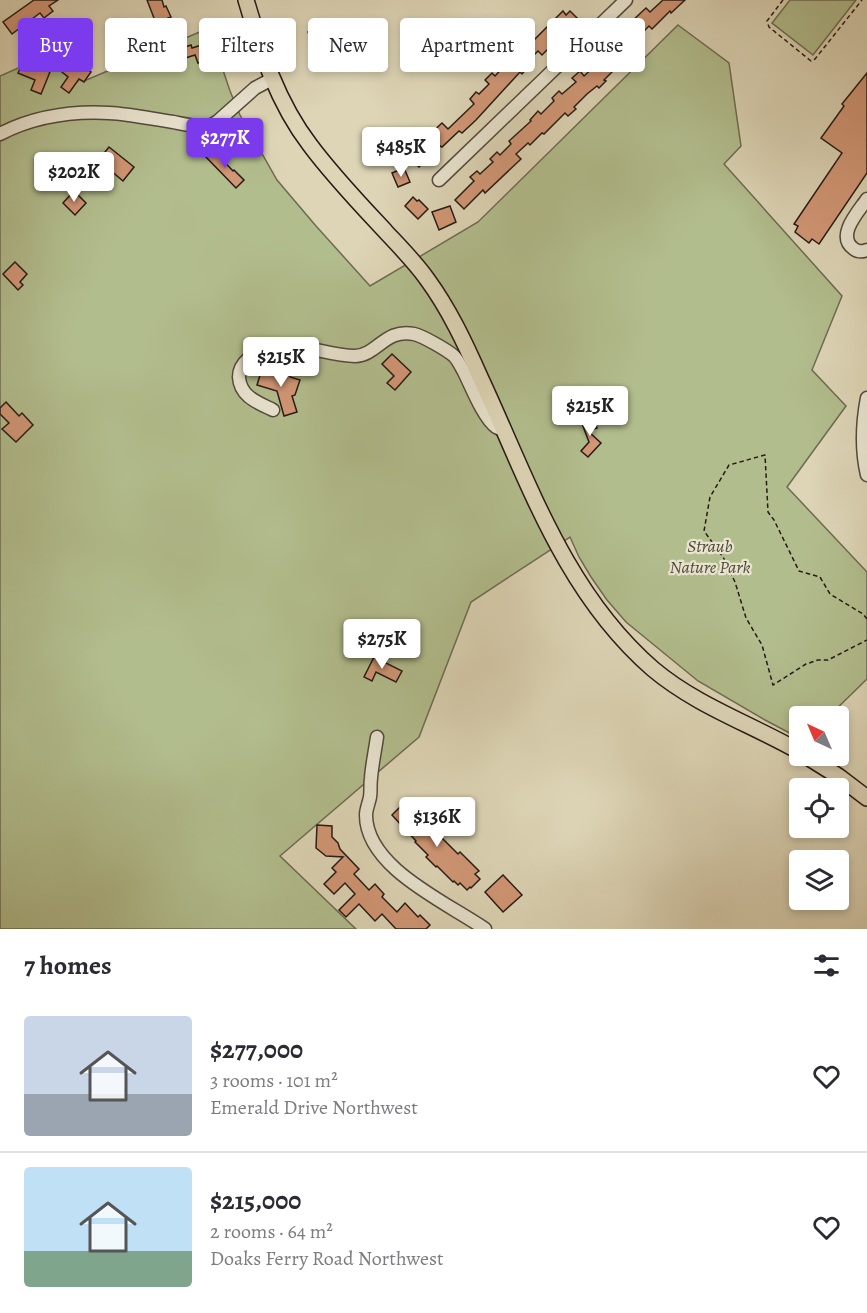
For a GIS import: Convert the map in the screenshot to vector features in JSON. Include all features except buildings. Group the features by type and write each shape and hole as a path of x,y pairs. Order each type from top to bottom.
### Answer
{"main road":[{"path":"246,0 265,61 287,109 309,143 346,189 427,279 444,306 463,340 537,504 568,566 609,623 632,649 687,694 789,746"},
{"path":"822,766 867,798"}],"street":[{"path":"439,180 626,0"},
{"path":"0,134 16,126 55,116 82,114 108,113 190,125 212,125 255,88 272,79"},
{"path":"867,199 848,226 847,235 852,248 863,252 867,250"},
{"path":"273,410 249,399 240,382 241,365 254,354 267,348 288,345 357,356 368,352 396,334 407,333 417,335 455,357 474,390 480,406 496,427 505,430"},
{"path":"867,398 863,443 867,475"},
{"path":"377,737 370,798 366,813 367,827 372,838 383,857 409,881 485,929"}],"path":[{"path":"783,0 767,21 769,27 811,61 862,0"},
{"path":"867,619 831,594 820,577 799,571 774,519 768,512 765,455 729,465 710,497 704,531 723,557 735,582 746,618 762,645 773,685 806,664 828,660 867,640"}],"green space":[{"path":"790,0 856,0 813,55 772,23"},
{"name":"Straub Nature Park","path":"678,25 729,63 741,146 724,164 842,296 812,370 846,406 787,487 867,572 867,679 839,706 789,706 789,733 698,681 626,622 591,577 570,537 471,602 419,737 280,856 356,929 0,929 0,76 18,68 18,72 80,72 84,81 105,72 187,72 187,37 199,32 199,72 224,72 240,115 277,180 370,286 478,222 630,72 645,72 645,58"}]}
